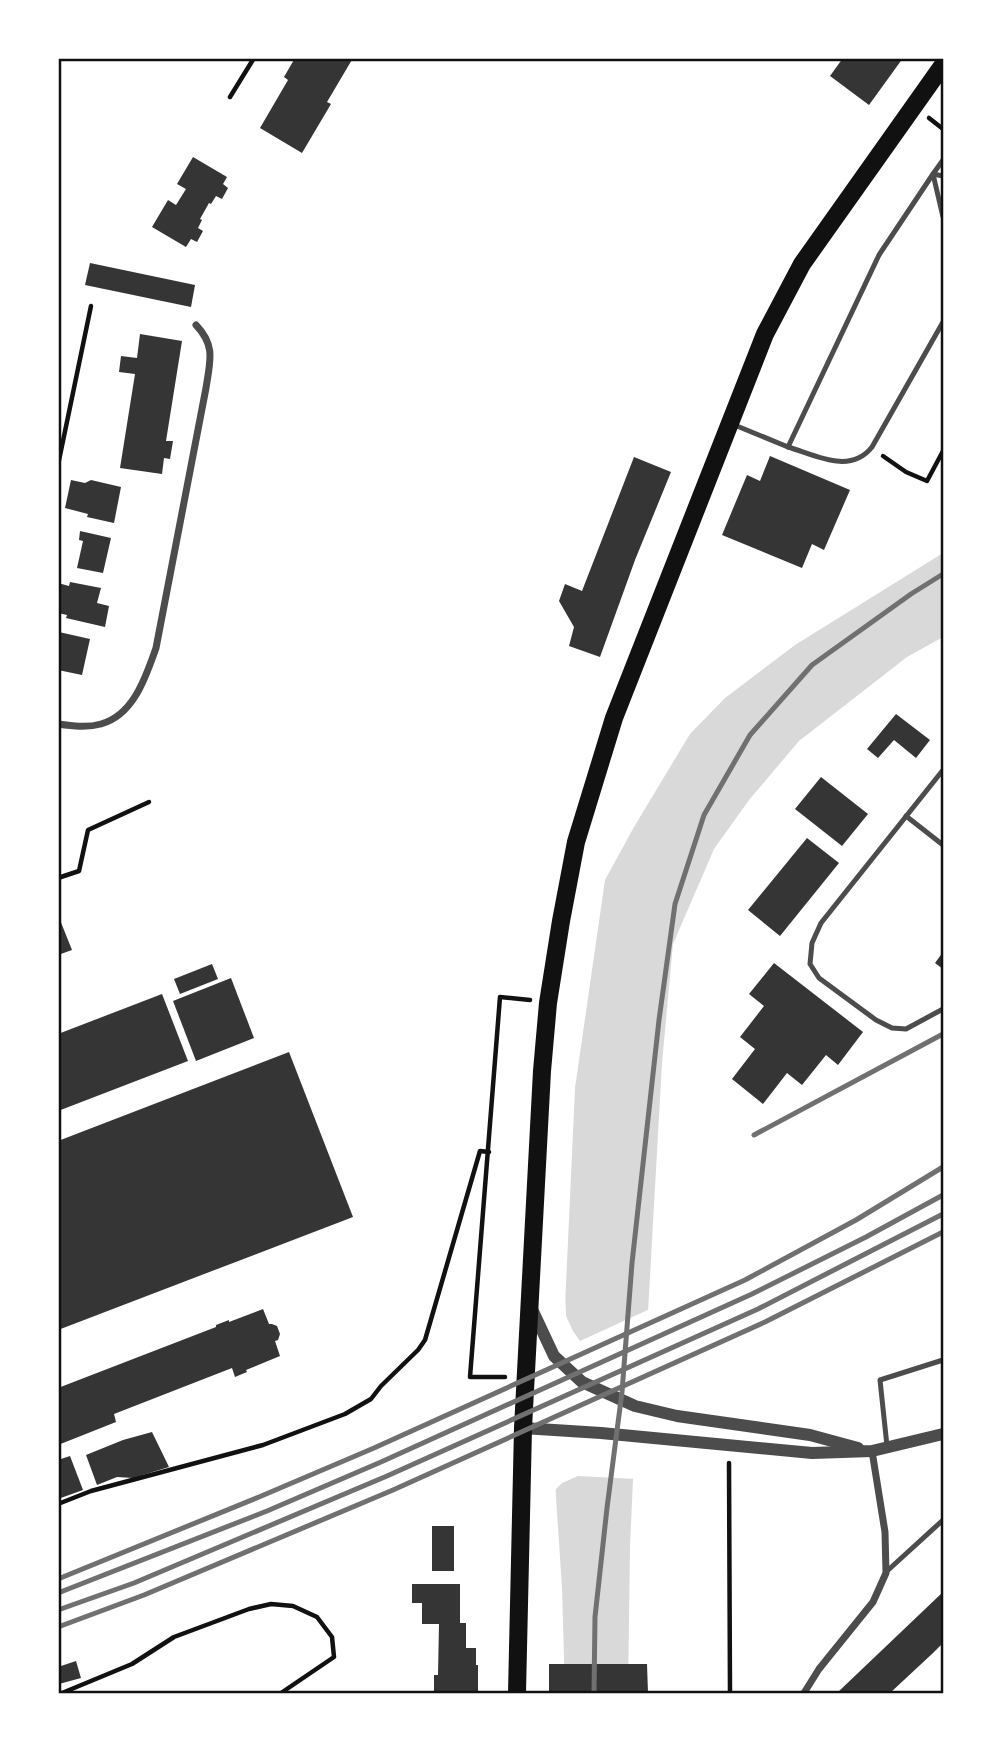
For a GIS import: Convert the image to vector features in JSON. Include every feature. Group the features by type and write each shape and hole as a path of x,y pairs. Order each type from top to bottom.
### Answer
{"main road":[{"path":"517,1693 525,1377 542,1070 548,1003 576,842 614,718 765,334 802,264 943,65"}],"street":[{"path":"58,724 83,727 116,718 129,705 144,679 156,648 211,354 206,336 196,325"},
{"path":"530,1303 554,1356 582,1382 635,1406 677,1416 810,1435 872,1451"},
{"path":"523,1428 812,1453 872,1451 943,1434"},
{"path":"804,1693 873,1602 886,1573 886,1532 872,1451"}],"lane":[{"path":"789,447 879,255 943,160"},
{"path":"933,174 943,176"},
{"path":"933,174 943,217"},
{"path":"729,423 839,463 861,458 872,447 943,322"},
{"path":"943,770 821,923 812,943 810,964 819,978 876,1020 892,1028 906,1029 943,1009"},
{"path":"906,816 943,845"},
{"path":"887,1448 880,1380 943,1360"},
{"path":"886,1573 943,1520"}],"path":[{"path":"230,97 254,58"},
{"path":"935,122 943,129"},
{"path":"58,465 91,306"},
{"path":"872,447 906,472 927,481 943,451"},
{"path":"58,878 79,871 88,830 149,802"},
{"path":"513,998 500,997 470,1377 525,1377"},
{"path":"58,1503 91,1491 263,1445 345,1414 371,1399 425,1340 480,1151 489,1152"},
{"path":"729,1445 730,1693"},
{"path":"62,1693 132,1664 174,1637 249,1609 271,1604 293,1606 317,1617 332,1637 334,1657 281,1693"}],"shaded area":[{"path":"943,553 943,637 907,657 799,741 749,800 714,849 673,944 662,1063 648,1312 633,1479 628,1693 565,1693 554,1466 575,1088 605,880 690,734 725,698 795,645"}],"pier":[{"path":"562,1290 565,1290 566,1316 580,1341 652,1308 637,1479 578,1476 562,1483 553,1492 551,1466"}],"building":[{"path":"295,58 353,58 327,102 331,104 302,153 260,128 288,80 284,77"},
{"path":"843,58 903,58 869,105 830,76"},
{"path":"193,157 227,177 223,184 228,188 222,199 216,196 211,204 209,203 198,228 203,231 197,242 191,239 186,247 152,227 168,200 176,205 186,189 177,184"},
{"path":"90,263 195,285 191,307 85,285"},
{"path":"140,334 182,341 166,441 173,441 170,459 164,458 162,474 120,468 135,374 119,372 121,356 137,358"},
{"path":"770,456 850,490 824,550 812,544 802,568 722,535 747,475 760,481"},
{"path":"634,457 671,472 600,657 569,646 574,627 559,601 565,584 582,591"},
{"path":"71,480 85,483 91,480 121,487 114,523 87,517 88,514 65,508"},
{"path":"80,531 111,538 103,573 77,568 83,541 79,540"},
{"path":"70,582 101,588 97,603 109,606 105,627 66,618 67,615 58,613 58,583 69,586"},
{"path":"59,632 90,639 82,675 58,670 61,642 58,641"},
{"path":"896,714 930,740 916,758 894,740 878,758 867,749"},
{"path":"821,777 868,814 842,846 795,809"},
{"path":"807,838 839,863 780,936 748,910"},
{"path":"60,920 72,950 58,955 58,921"},
{"path":"943,952 943,969 935,963"},
{"path":"774,963 863,1032 838,1065 826,1055 802,1085 787,1073 763,1104 732,1079 755,1049 740,1037 764,1006 749,994"},
{"path":"212,964 218,979 180,994 174,979"},
{"path":"231,978 254,1038 196,1061 173,1001"},
{"path":"162,994 188,1061 58,1111 58,1034"},
{"path":"289,1052 353,1217 58,1330 58,1141"},
{"path":"263,1309 269,1324 277,1326 280,1334 275,1341 280,1356 235,1377 232,1368 114,1414 116,1422 58,1445 58,1388"},
{"path":"152,1432 169,1467 133,1478 117,1477 97,1485 86,1455"},
{"path":"70,1456 83,1490 58,1499 58,1460"},
{"path":"432,1526 454,1526 454,1571 432,1571"},
{"path":"412,1584 460,1584 460,1623 466,1623 466,1648 476,1648 478,1693 434,1693 434,1675 438,1675 439,1624 422,1624 422,1603 412,1603"},
{"path":"943,1592 943,1643 933,1653 890,1693 837,1693"},
{"path":"76,1661 81,1678 59,1684 58,1667"},
{"path":"549,1664 647,1664 648,1693 549,1693"}],"railway":[{"path":"594,1693 595,1617 622,1392 632,1263 659,1020 675,904 704,815 750,735 812,665 943,574"},
{"path":"754,1135 943,1034"},
{"path":"58,1579 374,1448 745,1280 856,1220 943,1167"},
{"path":"58,1593 267,1511 381,1462 752,1294 943,1195"},
{"path":"58,1610 134,1583 387,1476 758,1309 943,1214"},
{"path":"58,1627 144,1595 393,1490 765,1322 943,1232"}]}
